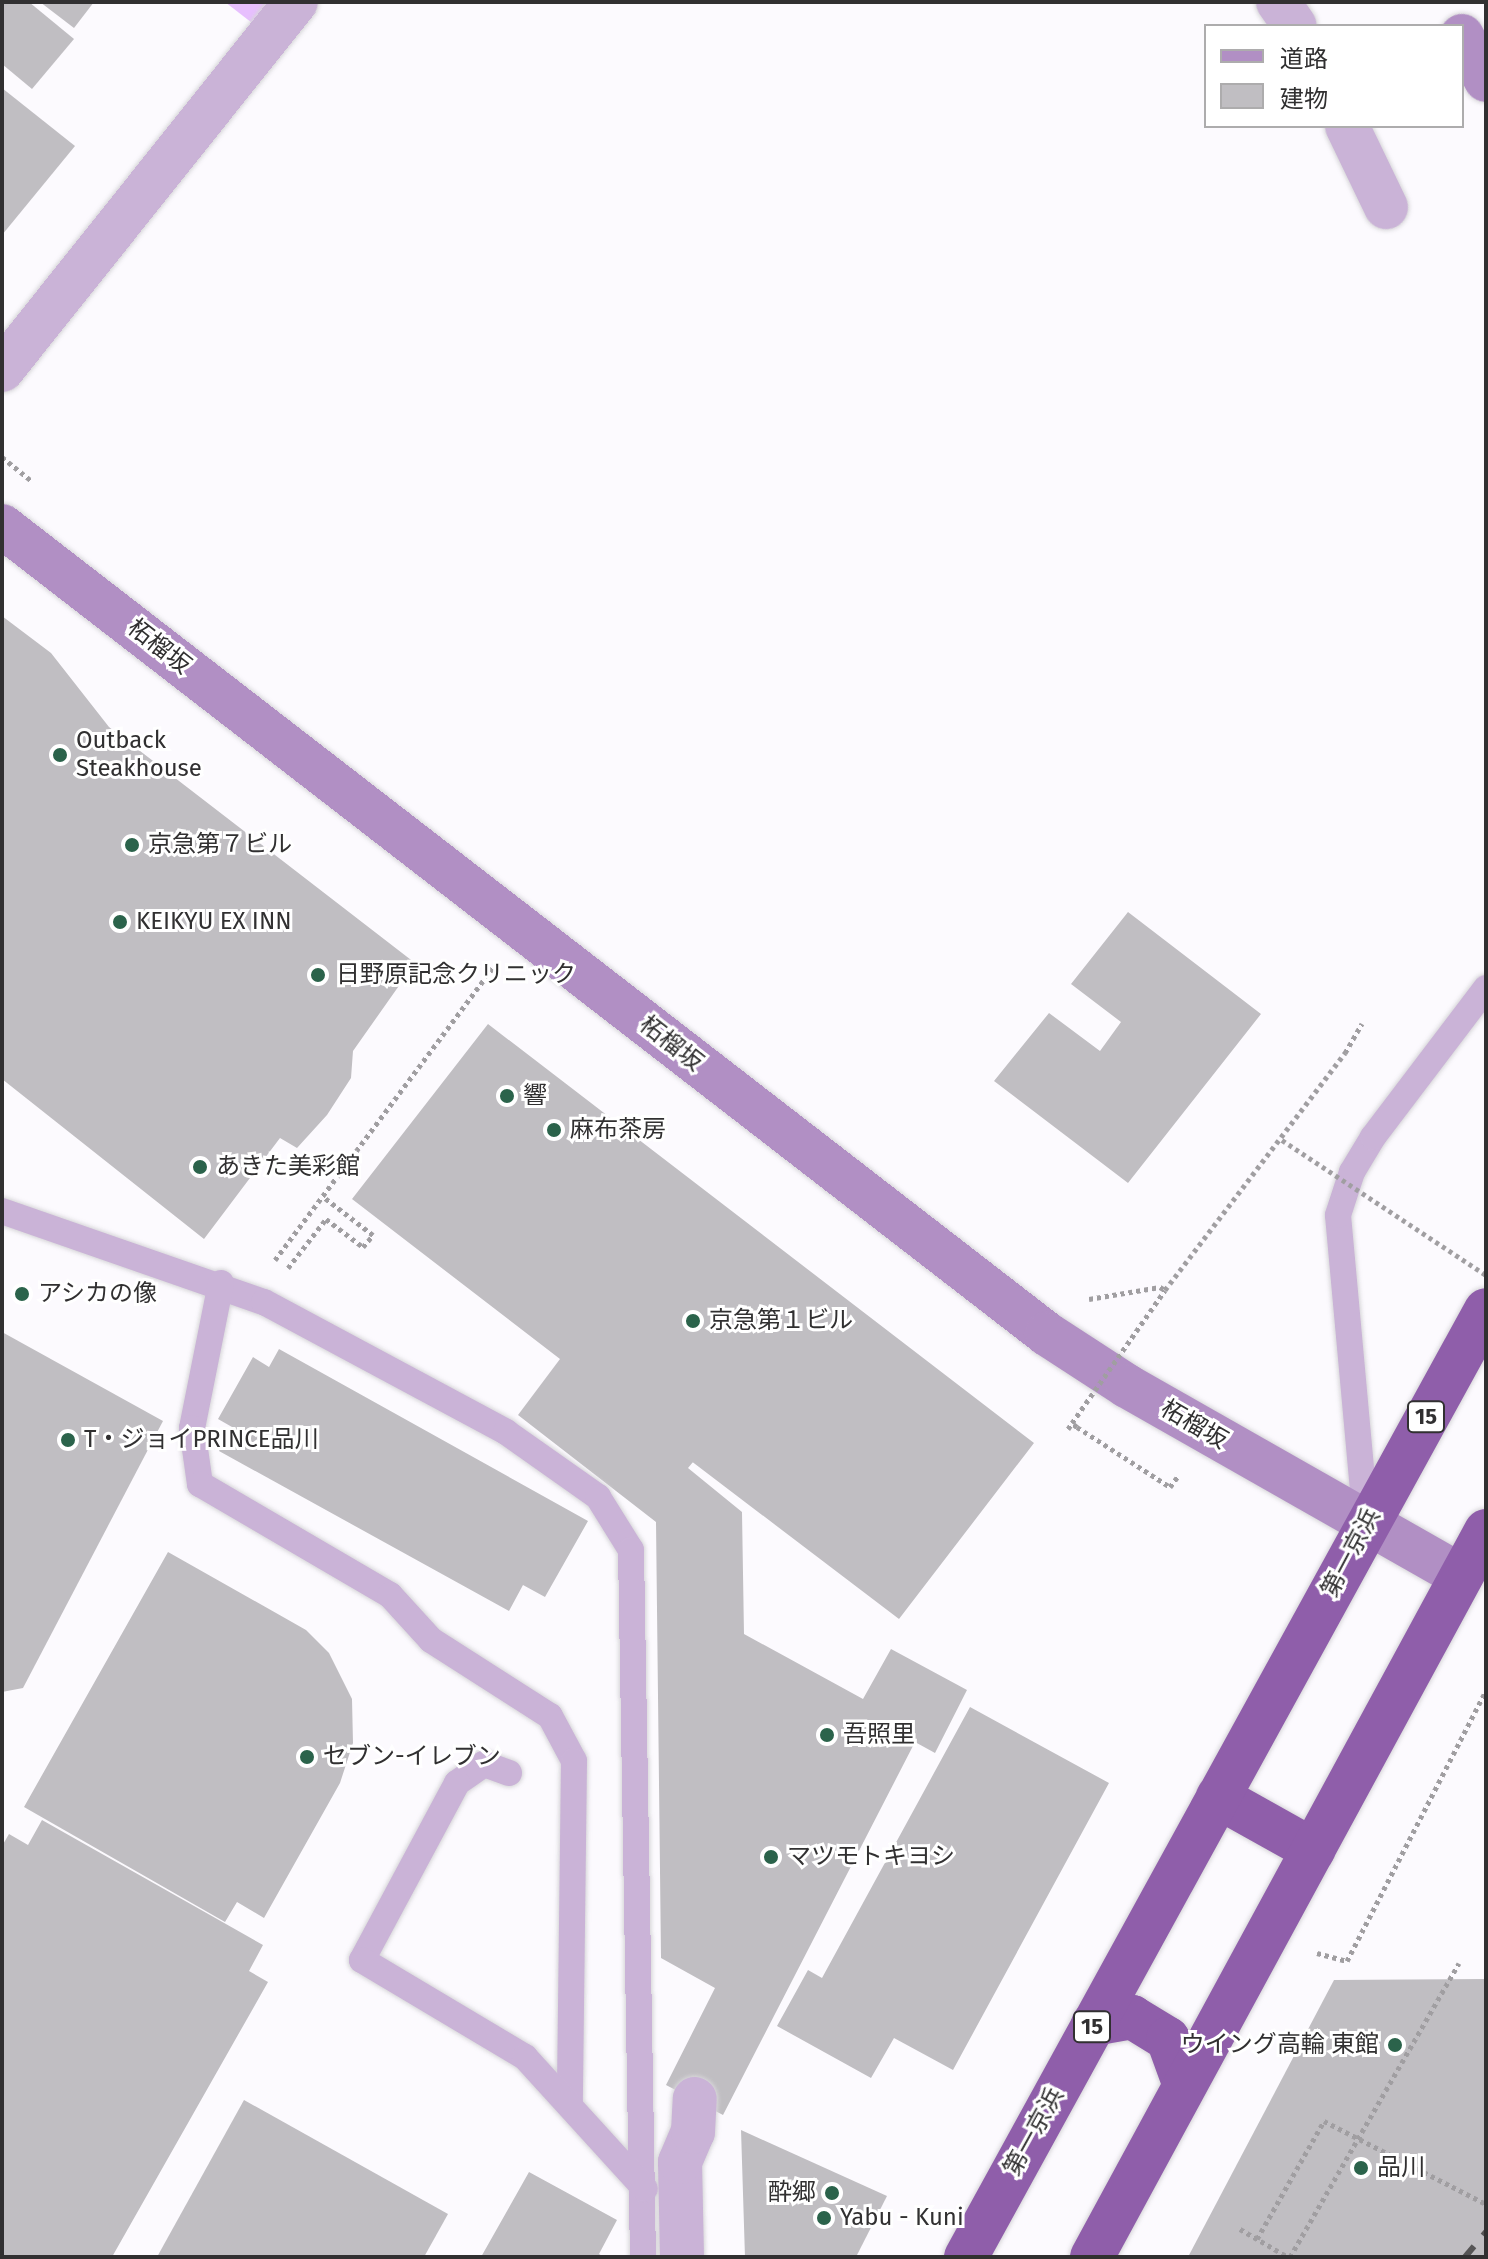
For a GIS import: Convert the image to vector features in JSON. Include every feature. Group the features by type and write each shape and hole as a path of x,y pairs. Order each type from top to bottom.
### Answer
{"highway":[{"name":"第一京浜","path":"966,2257 1366,1523 1486,1310"},
{"path":"1092,2257 1486,1531"},
{"path":"1218,1797 1313,1850"},
{"name":"15","path":"1093,2024 1132,2017 1168,2039 1184,2083"}],"street":[{"path":"2,370 296,2"},
{"path":"1278,2 1294,24"},
{"path":"1445,2 1456,24"},
{"path":"1464,40 1486,80"},
{"path":"1348,128 1386,207"},
{"name":"柘榴坂","path":"2,526 1047,1334 1127,1386 1461,1576"},
{"path":"682,2257 680,2162 693,2132 695,2099"}],"lane":[{"path":"1366,1523 1338,1215 1352,1172 1373,1137 1486,988"},
{"path":"2,1211 221,1283 333,1337 506,1432 598,1497 631,1550 645,2189 643,2257"},
{"path":"221,1283 192,1428 200,1484 390,1595 431,1640 550,1716 574,1761 570,2104"},
{"path":"509,1773 484,1764 457,1783 362,1960 525,2057 645,2189"}],"path":[{"path":"288,1244 487,975"},
{"path":"1178,1476 1170,1487 1072,1426 1163,1288 1282,1140 1345,1053 1362,1024"},
{"path":"1282,1140 1486,1275"},
{"path":"278,1282 326,1219 363,1247 373,1235 325,1198"},
{"path":"1076,1299 1163,1288"},
{"path":"1315,1952 1347,1961 1486,1691"},
{"path":"1240,2229 1289,2257 1459,1963"},
{"path":"1257,2239 1324,2121 1486,2204"}],"shaded area":[{"path":"225,2 296,2 269,36"}],"building":[{"path":"2,2 29,2 74,39 32,89 2,64"},
{"path":"40,2 94,2 74,28"},
{"path":"2,88 75,146 2,235"},
{"name":"京急第７ビル","path":"2,616 51,653 109,727 415,963 353,1051 351,1078 327,1115 297,1148 280,1138 204,1239 2,1079"},
{"path":"1128,912 1261,1014 1128,1183 994,1081 1049,1013 1100,1051 1121,1022 1071,984"},
{"path":"488,1024 1034,1443 899,1619 693,1462 688,1468 742,1512 744,1634 863,1699 891,1649 967,1690 935,1753 915,1742 723,2115 666,2085 715,1988 661,1958 656,1522 518,1415 560,1359 352,1199"},
{"path":"2,1332 163,1421 23,1688 2,1692"},
{"path":"279,1349 588,1521 545,1597 523,1585 509,1611 219,1451 232,1427 218,1419 253,1357 269,1367"},
{"path":"168,1552 306,1630 329,1653 352,1699 353,1743 340,1783 264,1918 237,1902 225,1922 24,1807"},
{"path":"970,1707 1109,1783 953,2070 894,2038 871,2078 777,2026 808,1970 822,1978"},
{"path":"42,1820 263,1945 249,1971 268,1982 112,2257 2,2257 2,1846 9,1834 28,1845"},
{"name":"品川","path":"1486,1979 1486,2257 1188,2257 1334,1980"},
{"path":"244,2100 448,2214 424,2257 157,2257"},
{"path":"741,2130 887,2196 856,2257 745,2257"},
{"path":"529,2172 617,2220 599,2254 604,2257 481,2257"}],"railway":[{"path":"1465,2257 1486,2232"}],"place":[{"name":"Outback Steakhouse","path":"60,755"},
{"name":"京急第７ビル","path":"132,845"},
{"name":"KEIKYU EX INN","path":"120,922"},
{"name":"日野原記念クリニック","path":"318,975"},
{"name":"響","path":"507,1096"},
{"name":"麻布茶房","path":"554,1130"},
{"name":"あきた美彩館","path":"200,1167"},
{"name":"アシカの像","path":"22,1294"},
{"name":"京急第１ビル","path":"693,1321"},
{"name":"T・ジョイPRINCE品川","path":"68,1440"},
{"name":"吾照里","path":"827,1735"},
{"name":"セブン-イレブン","path":"307,1757"},
{"name":"マツモトキヨシ","path":"771,1857"},
{"name":"ウイング高輪 東館","path":"1395,2045"},
{"name":"品川","path":"1361,2168"},
{"name":"酔郷","path":"832,2193"},
{"name":"Yabu - Kuni","path":"824,2218"}]}
